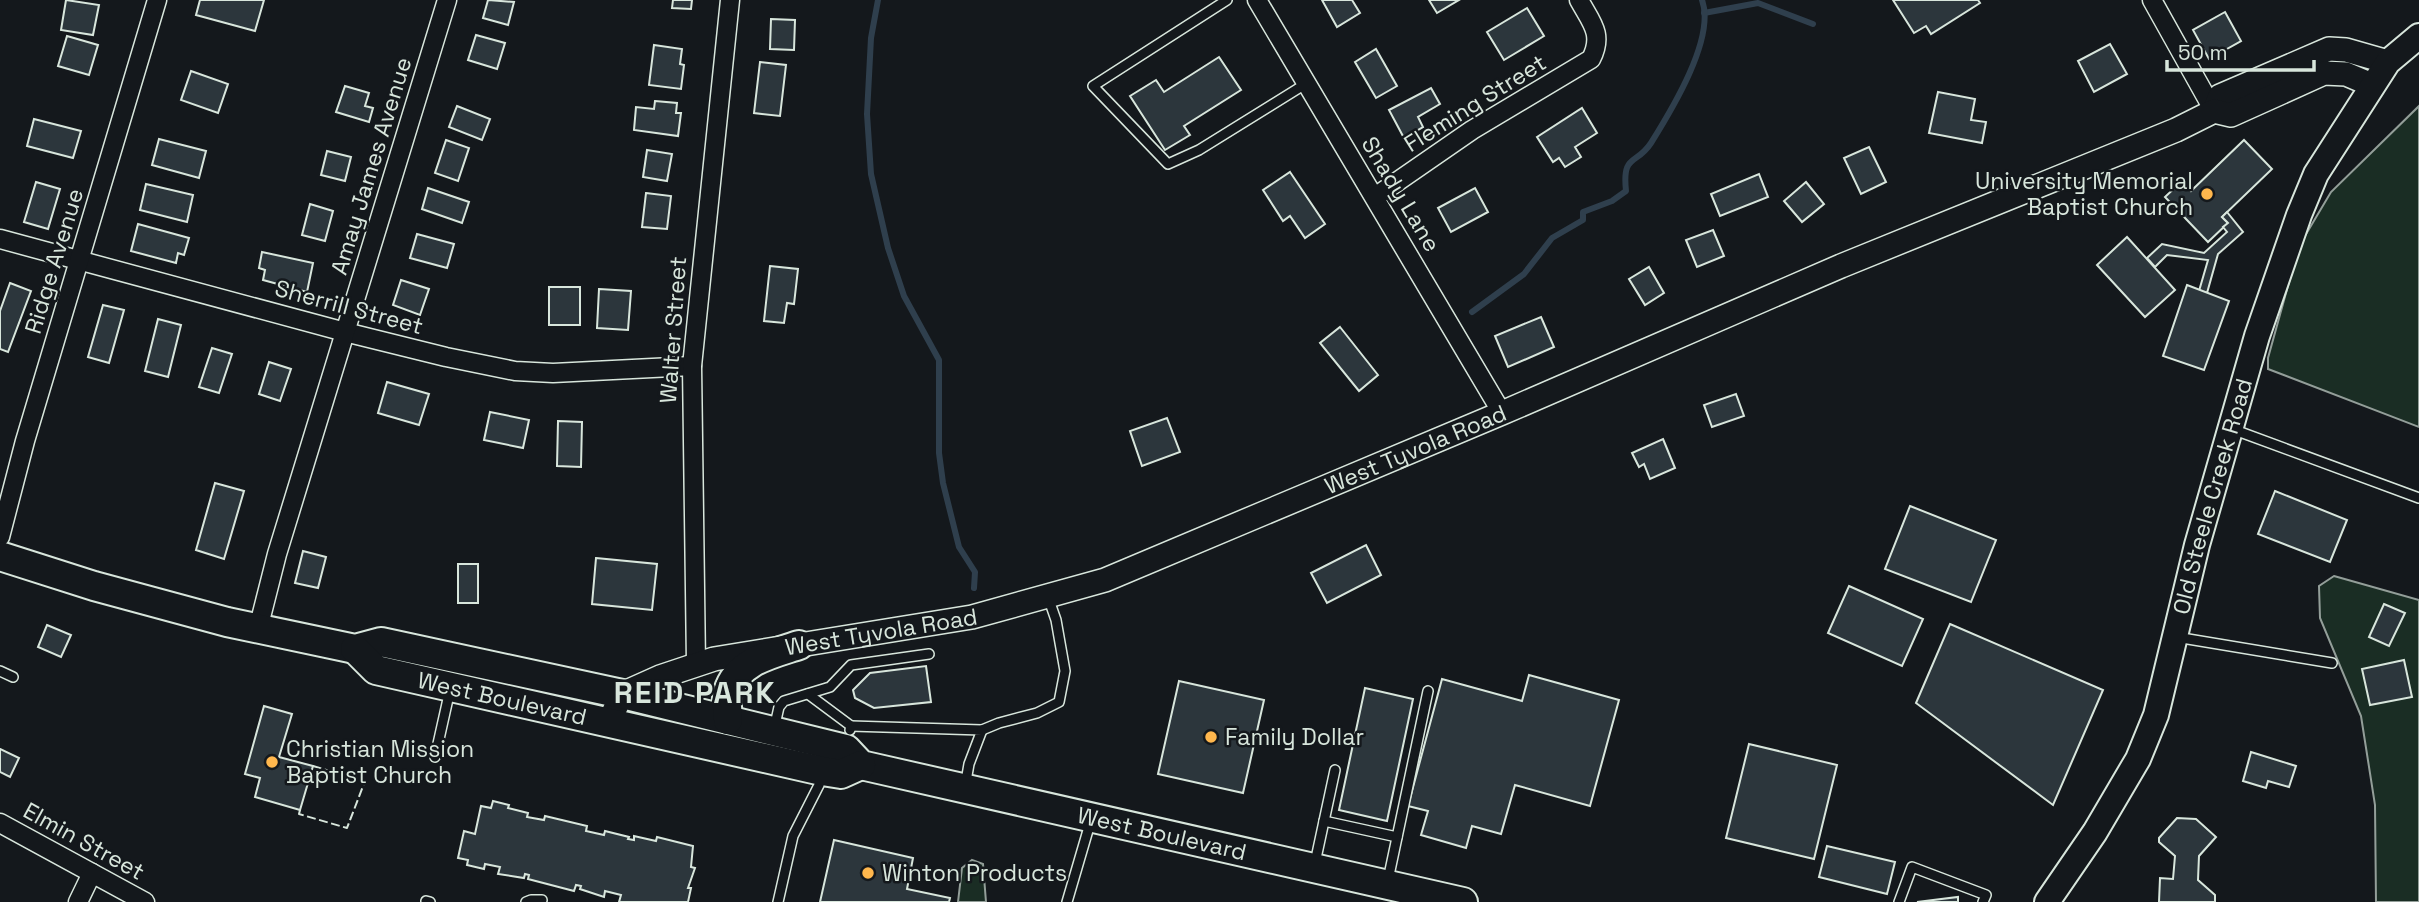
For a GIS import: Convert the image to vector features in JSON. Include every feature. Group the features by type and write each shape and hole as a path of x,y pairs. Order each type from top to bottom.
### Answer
{"main road":[{"path":"2372,85 2388,62 2419,36"},
{"name":"Old Steele Creek Road","path":"2047,902 2095,832 2138,759 2162,695 2197,545 2257,336 2299,215 2316,174 2372,85"},
{"name":"West Boulevard","path":"0,556 146,602 258,629 355,649 381,642 622,694 773,731 853,747 964,789 1463,902"},
{"path":"728,720 728,691 743,668 766,656 799,645"},
{"name":"West Boulevard","path":"355,649 376,670 822,771 841,774 853,747"}],"street":[{"name":"Ridge Avenue","path":"0,537 25,441 156,0"},
{"name":"Amay James Avenue","path":"258,629 277,554 447,0"},
{"name":"Walter Street","path":"696,664 692,366 730,0"},
{"name":"Shady Lane","path":"1257,0 1502,413"},
{"name":"Fleming Street","path":"1375,197 1472,130 1591,59 1597,47 1597,33 1579,0"},
{"path":"2152,0 2214,111"},
{"name":"West Tyvola Road","path":"2214,111 2220,96 2329,50 2346,50 2388,62"},
{"name":"West Tyvola Road","path":"622,694 714,659 972,617 1105,580 1502,413 1841,266 2176,130 2214,111 2231,115 2324,73 2346,74 2372,85"},
{"name":"Sherrill Street","path":"0,239 345,332 515,371 553,373 692,366"},
{"path":"607,724 622,694"},
{"name":"Elmin Street","path":"0,823 145,902"},
{"path":"78,902 92,873"}],"lane":[{"path":"1227,0 1093,86 1168,164 1199,150 1307,83"},
{"path":"2230,429 2419,498"},
{"path":"808,694 853,747 982,730 1037,713 1059,702 1065,671 1056,620 1047,596"},
{"path":"2175,637 2332,663"},
{"path":"773,731 779,707 784,701 830,687 851,665 929,654"},
{"path":"0,671 13,677"},
{"path":"435,757 451,688"},
{"path":"1387,885 1428,691"},
{"path":"964,789 969,764 982,730"},
{"path":"1314,868 1335,770"},
{"path":"778,902 793,836 819,785 822,771"},
{"path":"1067,902 1092,818"},
{"path":"1324,821 1396,837"},
{"path":"1899,902 1912,867 1986,895 1983,902"},
{"path":"526,902 542,900"}],"green space":[{"path":"2419,106 2419,427 2268,369 2268,358 2299,246 2331,192"},
{"path":"2334,576 2419,600 2419,902 2376,902 2375,805 2361,716 2320,618 2319,586"},
{"path":"972,860 983,864 986,902 958,902 962,868"}],"building":[{"path":"66,0 99,5 93,35 61,30"},
{"path":"200,0 264,0 255,31 196,15"},
{"path":"488,0 514,2 508,25 483,18"},
{"path":"673,0 692,0 691,9 672,8"},
{"path":"1322,0 1352,0 1360,13 1337,27"},
{"path":"1429,0 1459,0 1437,13"},
{"path":"1893,0 1978,0 1980,3 1931,34 1926,26 1914,33"},
{"path":"1527,8 1544,36 1504,60 1487,32"},
{"path":"2225,12 2241,41 2209,59 2193,30"},
{"path":"771,19 795,20 794,50 770,49"},
{"path":"476,35 505,43 497,69 468,60"},
{"path":"67,36 98,45 89,75 58,66"},
{"path":"2110,44 2127,74 2094,92 2078,61"},
{"path":"654,45 682,49 680,64 684,65 681,89 649,85"},
{"path":"1376,49 1397,86 1376,98 1355,62"},
{"path":"1219,57 1241,90 1184,126 1190,135 1165,150 1130,96 1156,80 1164,92"},
{"path":"760,62 786,65 780,116 754,113"},
{"path":"191,71 228,84 218,113 181,100"},
{"path":"345,86 369,93 365,106 373,108 369,122 336,112"},
{"path":"1431,88 1440,104 1418,117 1423,127 1404,138 1389,110"},
{"path":"1938,92 1975,99 1971,120 1986,122 1982,143 1929,133"},
{"path":"655,101 677,103 676,113 681,113 678,136 634,130 636,107 654,109"},
{"path":"457,106 490,119 482,140 449,127"},
{"path":"1582,108 1597,133 1575,147 1581,157 1565,167 1559,158 1553,162 1537,137"},
{"path":"34,119 81,131 73,158 27,146"},
{"path":"159,139 206,151 199,178 152,165"},
{"path":"446,140 469,148 458,181 435,173"},
{"name":"University Memorial Baptist Church","path":"2244,140 2272,169 2222,217 2228,223 2208,242 2165,197 2182,181 2191,191"},
{"path":"1869,147 1886,182 1861,194 1844,158"},
{"path":"647,150 672,154 667,181 643,177"},
{"path":"327,151 351,157 345,181 321,175"},
{"path":"1290,172 1325,224 1305,238 1290,216 1283,221 1263,190"},
{"path":"1759,174 1768,197 1720,216 1711,194"},
{"path":"36,182 60,189 48,229 24,222"},
{"path":"1806,182 1824,204 1802,222 1784,201"},
{"path":"146,184 193,195 187,222 140,210"},
{"path":"428,188 469,202 462,223 422,209"},
{"path":"1475,188 1488,212 1451,232 1438,208"},
{"path":"646,193 671,196 667,229 642,227"},
{"path":"310,204 333,211 325,241 302,235"},
{"path":"2227,212 2243,232 2218,254 2207,293 2199,291 2208,260 2167,255 2155,267 2147,258 2162,244 2204,253 2227,232 2223,227 2228,223 2222,217"},
{"path":"138,224 189,238 184,255 178,253 176,263 131,251"},
{"path":"1713,230 1724,256 1697,267 1686,240"},
{"path":"417,234 454,244 447,268 410,258"},
{"path":"2127,237 2175,290 2145,317 2097,265"},
{"path":"262,252 313,263 307,292 263,280 265,270 259,268"},
{"path":"770,266 798,269 794,304 787,303 784,323 764,321"},
{"path":"1649,267 1664,293 1645,305 1629,279"},
{"path":"401,280 429,289 420,315 393,305"},
{"path":"10,283 31,291 8,352 0,349 0,311"},
{"path":"2187,285 2229,301 2204,370 2163,356"},
{"path":"549,287 580,287 580,325 549,325"},
{"path":"599,289 631,291 628,330 597,328"},
{"path":"103,305 124,310 109,363 88,357"},
{"path":"1541,317 1554,347 1508,367 1495,336"},
{"path":"158,319 181,325 168,377 145,371"},
{"path":"1340,327 1378,375 1359,391 1320,343"},
{"path":"212,348 232,354 219,393 199,387"},
{"path":"269,362 291,369 280,401 259,394"},
{"path":"387,382 429,394 419,425 378,413"},
{"path":"1736,394 1744,416 1712,427 1704,405"},
{"path":"490,412 529,420 523,448 484,440"},
{"path":"1167,418 1180,452 1142,466 1130,431"},
{"path":"558,421 582,422 581,467 557,466"},
{"path":"1663,439 1675,468 1650,479 1644,464 1639,467 1632,453"},
{"path":"215,483 244,491 224,559 196,550"},
{"path":"2275,491 2347,520 2330,562 2258,534"},
{"path":"1910,506 1996,540 1971,602 1885,569"},
{"path":"1366,545 1381,575 1327,603 1311,573"},
{"path":"303,551 326,557 318,588 295,583"},
{"path":"596,558 657,564 652,610 592,604"},
{"path":"458,564 478,564 478,603 458,603"},
{"path":"1849,586 1923,619 1902,666 1828,633"},
{"path":"2384,604 2405,613 2389,646 2369,637"},
{"path":"1950,624 2103,690 2053,805 1916,703"},
{"path":"47,625 71,635 61,657 38,647"},
{"path":"2404,660 2412,697 2370,705 2362,669"},
{"path":"926,666 931,702 874,708 855,698 853,690 870,673"},
{"path":"1529,675 1619,700 1590,806 1515,785 1501,834 1472,826 1466,848 1421,835 1428,811 1408,806 1442,679 1522,701"},
{"name":"Family Dollar","path":"1179,681 1264,700 1243,793 1158,774"},
{"path":"1365,688 1413,699 1387,821 1339,810"},
{"name":"Christian Mission Baptist Church","path":"264,706 292,714 279,757 313,766 300,810 255,797 260,778 245,774"},
{"path":"1749,744 1837,765 1814,859 1726,838"},
{"path":"0,749 19,758 10,777 0,772"},
{"path":"2251,752 2296,766 2289,787 2268,781 2266,788 2243,781"},
{"path":"493,801 528,813 527,817 544,820 545,816 587,826 586,831 604,835 605,831 634,840 634,836 656,841 657,837 693,846 691,867 695,868 688,888 691,888 688,902 619,902 621,895 605,891 604,897 580,889 581,886 576,885 574,891 528,879 529,875 525,874 524,878 498,874 500,867 485,864 484,869 467,865 468,860 458,858 464,831 475,834 481,806 491,808"},
{"path":"2177,818 2196,819 2216,837 2199,856 2198,880 2215,895 2215,902 2159,902 2160,878 2173,879 2175,856 2159,842 2159,838"},
{"name":"Winton Products","path":"834,840 913,858 907,889 950,898 949,902 820,902"},
{"path":"1827,846 1895,862 1887,894 1819,877"},
{"path":"1958,897 1958,902 1917,902"}],"waterway":[{"path":"878,0 871,38 867,114 871,174 888,248 904,296 939,360 939,453 943,483 959,547 975,572 974,588"},
{"path":"1472,312 1524,274 1552,238 1583,220 1583,212 1612,201 1626,191 1628,165 1651,143 1680,94 1697,54 1705,16 1702,0"},
{"path":"1704,13 1758,3 1813,24"}],"fence":[{"path":"300,810 299,814 347,828 365,781 313,766"}],"place":[{"name":"University Memorial Baptist Church","path":"2207,194"},
{"name":"Family Dollar","path":"1211,737"},
{"name":"Christian Mission Baptist Church","path":"272,762"},
{"name":"Winton Products","path":"868,873"}],"district":[{"name":"REID PARK","path":"695,693"}]}
